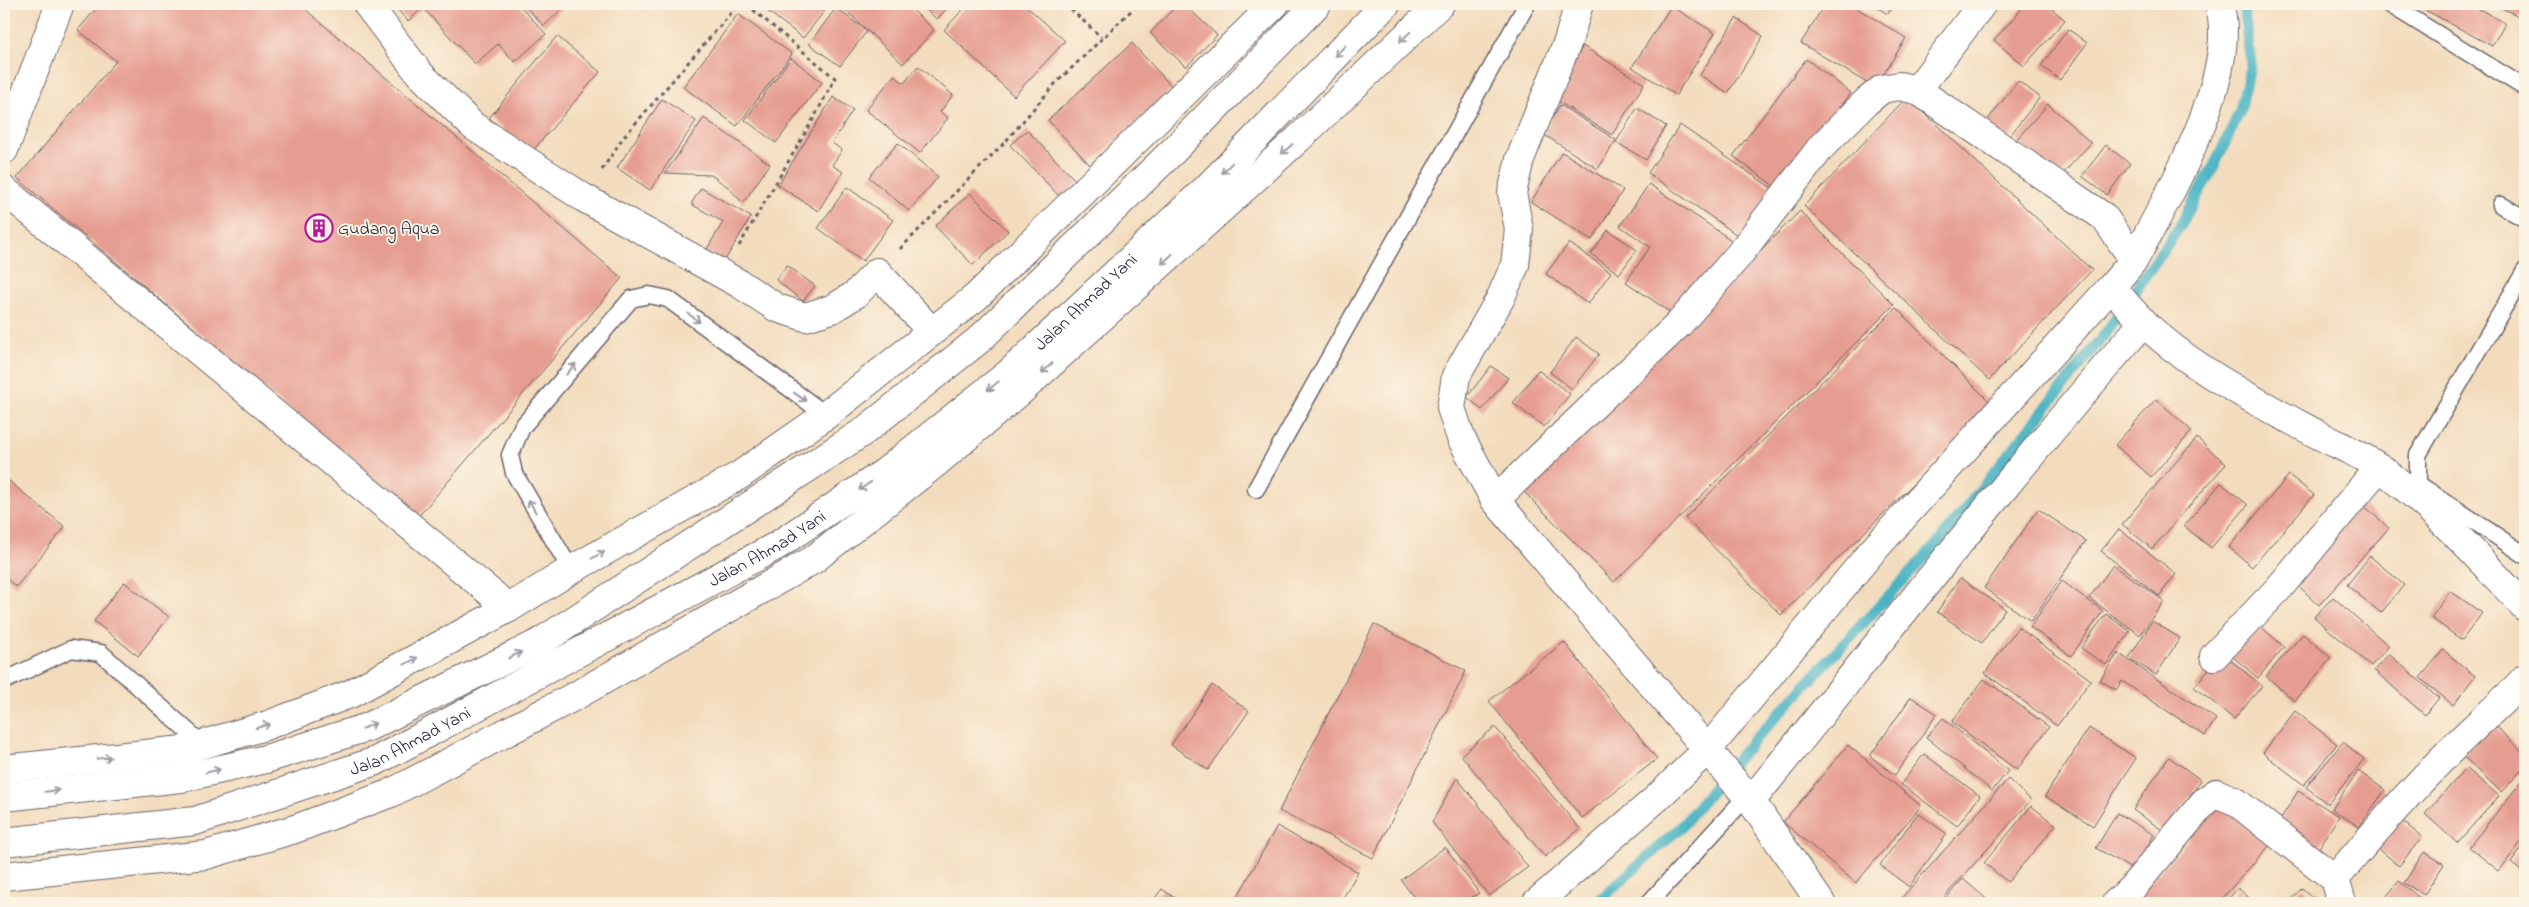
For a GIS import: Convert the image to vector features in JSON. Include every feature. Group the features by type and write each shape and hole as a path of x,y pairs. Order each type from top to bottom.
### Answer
{"main road":[{"path":"4,150 60,4"},
{"path":"367,4 419,73 473,126 584,198 723,275 777,308 805,317 832,309 856,294 877,272 932,332"},
{"path":"4,769 182,750 265,726 350,694 509,608 740,475 826,415 976,297 1275,4"},
{"name":"Jalan Ahmad Yani","path":"4,797 182,778 266,759 368,727 539,643 863,432 980,339 1176,148 1317,4"},
{"name":"Jalan Ahmad Yani","path":"4,842 195,821 376,761 778,545 885,472 1008,374 1207,188 1386,4"},
{"path":"4,876 206,855 295,829 392,793 577,694 813,560 936,463 1023,389 1297,140 1440,4"},
{"path":"1579,4 1568,41 1520,160 1512,193 1519,229 1515,265 1500,300 1456,376 1451,408 1461,438 1495,500 1747,796 1821,903"},
{"path":"1917,90 1982,4"},
{"path":"1536,903 1657,798 1713,756 1869,555 2115,290 2134,260 2172,189 2212,98 2223,53 2222,13 2219,4"},
{"path":"1495,500 1679,324 1738,256 1822,146 1866,102 1882,89 1899,86 1917,90 2104,217 2134,260"},
{"path":"4,190 509,608"},
{"path":"2115,290 2142,320 2188,359 2245,396 2379,467 2450,530 2525,607"},
{"path":"1747,796 1929,582 1977,518 2142,320"},
{"path":"2214,656 2279,588 2379,467"},
{"path":"2116,903 2132,888 2205,801 2216,793 2225,795 2235,801 2339,891 2376,830 2459,741 2505,701 2525,678"}],"lane":[{"path":"1256,488 1526,4"},
{"path":"2389,4 2525,88"},
{"path":"2501,205 2525,219"},
{"path":"2525,271 2418,455 2418,484 2525,555"},
{"path":"572,570 514,473 510,455 522,427 631,299 649,295 668,299 826,415"},
{"path":"4,681 71,650 100,653 202,744"},
{"path":"1649,903 1747,796"}],"path":[{"path":"584,198 622,139 739,4"},
{"path":"723,275 773,184 815,116 835,78 746,4"},
{"path":"1065,4 1102,37"},
{"path":"877,272 1005,142 1055,84 1138,4"}],"building":[{"name":"Gudang Aqua","path":"100,4 299,4 622,278 417,518 17,178 116,61 78,30"},
{"path":"392,4 427,4 408,21"},
{"path":"432,4 518,4 546,34 515,62 498,44 475,64 425,10"},
{"path":"523,4 567,4 544,26"},
{"path":"758,4 830,4 803,38"},
{"path":"839,4 906,4 934,30 903,64"},
{"path":"919,4 951,4 937,19"},
{"path":"968,4 1024,4 1065,41 1014,96 944,30"},
{"path":"1178,4 1184,4 1217,35 1186,67 1150,33"},
{"path":"1825,4 1850,4 1906,38 1875,88 1801,43"},
{"path":"1871,4 1894,4 1888,14"},
{"path":"2026,4 2046,4 2065,20 2024,66 1994,40"},
{"path":"2414,4 2470,4 2505,23 2492,46"},
{"path":"2493,4 2525,4 2525,19"},
{"path":"1671,6 1715,33 1676,95 1632,67"},
{"path":"836,8 867,31 840,66 809,44"},
{"path":"738,14 792,54 737,126 683,87"},
{"path":"1736,18 1763,36 1728,93 1700,75"},
{"path":"2068,29 2087,43 2060,80 2041,66"},
{"path":"557,36 600,72 531,153 489,118"},
{"path":"1132,43 1173,88 1090,165 1048,120"},
{"path":"1583,46 1644,84 1612,135 1551,97"},
{"path":"791,58 822,82 776,143 745,120"},
{"path":"1806,59 1851,93 1778,189 1733,156"},
{"path":"918,66 953,95 940,112 948,118 920,153 866,110 894,75 904,83"},
{"path":"2018,81 2040,97 2005,142 1983,126"},
{"path":"833,97 853,110 832,143 842,150 832,165 843,172 818,211 778,185"},
{"path":"1907,97 2092,270 1989,380 1804,206"},
{"path":"662,99 696,121 650,190 617,168"},
{"path":"2048,104 2091,143 2058,179 2016,140"},
{"path":"1560,105 1616,140 1598,169 1543,134"},
{"path":"1637,108 1666,126 1646,160 1616,142"},
{"path":"704,118 770,164 743,203 728,187 711,175 665,173"},
{"path":"1680,125 1776,191 1743,239 1648,173"},
{"path":"1027,130 1078,183 1062,199 1010,145"},
{"path":"898,143 938,177 909,211 869,177"},
{"path":"2106,145 2130,164 2107,195 2082,176"},
{"path":"1562,152 1623,190 1592,240 1531,202"},
{"path":"1649,184 1734,242 1680,319 1626,282 1650,247 1620,226"},
{"path":"847,187 893,220 863,261 818,228"},
{"path":"701,188 751,217 722,265 704,254 723,222 691,204"},
{"path":"970,193 1008,231 973,265 935,226"},
{"path":"1800,211 1894,305 1614,582 1520,488"},
{"path":"1608,230 1637,250 1619,274 1591,254"},
{"path":"1569,243 1611,272 1588,304 1546,274"},
{"path":"787,265 815,286 803,301 776,280"},
{"path":"1896,308 1993,405 1781,615 1685,518"},
{"path":"1576,337 1599,354 1572,389 1550,372"},
{"path":"1491,366 1508,378 1482,410 1467,397"},
{"path":"1538,370 1570,394 1544,427 1513,403"},
{"path":"2156,399 2192,431 2151,477 2115,445"},
{"path":"2197,438 2226,464 2152,549 2122,524"},
{"path":"2289,475 2314,495 2252,567 2229,547"},
{"path":"4,477 65,527 16,587 4,576"},
{"path":"2221,483 2248,505 2211,548 2184,526"},
{"path":"2361,503 2389,528 2319,605 2291,579"},
{"path":"2038,509 2086,541 2031,621 1984,588"},
{"path":"2119,529 2176,574 2159,596 2101,551"},
{"path":"2370,556 2404,585 2381,613 2347,585"},
{"path":"2113,565 2164,601 2140,635 2089,598"},
{"path":"1960,578 2005,609 1982,643 1937,612"},
{"path":"2062,581 2103,611 2071,656 2030,627"},
{"path":"124,582 169,617 138,656 94,621"},
{"path":"2450,591 2482,613 2462,640 2431,618"},
{"path":"2333,597 2389,646 2371,666 2314,617"},
{"path":"2106,614 2130,631 2106,665 2081,648"},
{"path":"2252,619 2284,647 2258,678 2226,651"},
{"path":"2152,621 2180,638 2156,675 2129,658"},
{"path":"1374,624 1466,671 1373,858 1279,811"},
{"path":"2018,627 2091,680 2057,726 1985,673"},
{"path":"2303,634 2331,658 2295,701 2266,676"},
{"path":"1564,642 1657,759 1582,818 1489,701"},
{"path":"2443,650 2475,676 2453,705 2420,678"},
{"path":"2118,653 2216,719 2205,736 2122,681 2116,690 2100,680"},
{"path":"2222,653 2262,686 2234,719 2194,687"},
{"path":"2389,654 2439,698 2425,715 2374,670"},
{"path":"1984,679 2049,727 2017,770 1952,722"},
{"path":"1212,685 1249,711 1208,770 1171,745"},
{"path":"1911,697 1937,714 1895,775 1870,756"},
{"path":"2295,711 2337,744 2304,785 2263,753"},
{"path":"1943,718 2008,771 1992,791 1926,737"},
{"path":"2493,724 2525,754 2525,767 2501,792 2463,756"},
{"path":"1495,727 1580,829 1545,857 1461,755"},
{"path":"2089,728 2136,758 2093,826 2045,796"},
{"path":"2343,742 2364,759 2328,804 2306,787"},
{"path":"1848,745 1921,806 1856,883 1783,822"},
{"path":"1924,754 1980,796 1957,826 1901,784"},
{"path":"2169,757 2201,780 2165,832 2133,810"},
{"path":"2466,768 2499,796 2457,843 2425,814"},
{"path":"2358,771 2385,790 2359,827 2332,809"},
{"path":"2525,777 2525,837 2499,871 2469,847"},
{"path":"1457,778 1528,867 1489,896 1432,822"},
{"path":"2008,779 2031,800 1992,844 1939,903 1897,903"},
{"path":"2298,791 2339,816 2319,848 2278,823"},
{"path":"2221,803 2269,846 2218,903 2151,903 2140,894"},
{"path":"2031,806 2056,825 2008,882 1984,863"},
{"path":"1918,813 1947,834 1909,887 1880,865"},
{"path":"2117,813 2154,835 2133,870 2096,848"},
{"path":"2402,821 2422,837 2399,866 2379,849"},
{"path":"1277,826 1358,872 1340,903 1234,903"},
{"path":"2525,844 2525,874 2511,863"},
{"path":"1445,847 1479,893 1464,903 1418,903 1401,880"},
{"path":"2424,852 2444,864 2424,895 2404,883"},
{"path":"1963,879 1991,903 1942,903"},
{"path":"2399,881 2426,903 2381,903"},
{"path":"2238,888 2255,903 2225,903"},
{"path":"2302,888 2319,903 2288,903"},
{"path":"1162,889 1182,903 1151,903"}],"waterway":[{"path":"1596,903 1681,827 1745,750 1937,544 2102,338 2180,226 2215,164 2240,111 2251,64 2243,4"}],"place":[{"name":"Gudang Aqua","path":"319,228"}]}
